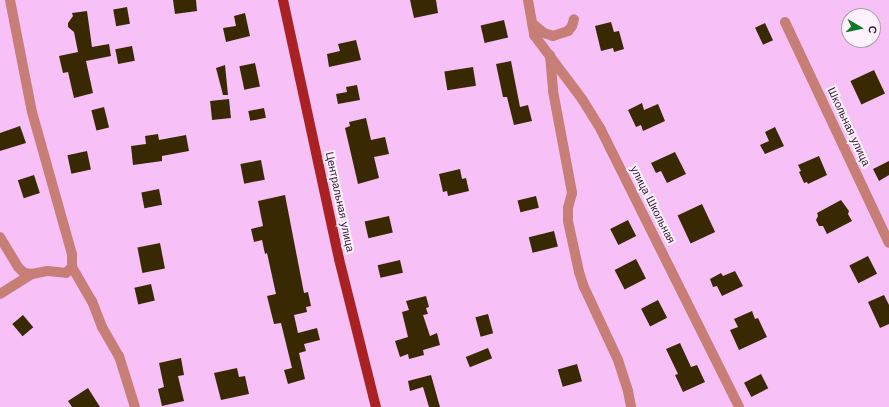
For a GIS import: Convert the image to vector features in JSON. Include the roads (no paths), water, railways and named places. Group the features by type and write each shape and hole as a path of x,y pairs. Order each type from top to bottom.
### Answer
{"main road":[{"name":"Центральная улица","path":"283,0 339,259 376,407"}],"street":[{"path":"10,0 32,112 72,254 72,268 92,301 102,327 119,356 135,407"},
{"path":"528,0 532,23 544,33 553,36 568,31 572,26 574,19"},
{"name":"Школьная улица","path":"785,22 889,243"},
{"name":"улица Школьная","path":"532,23 534,35 582,99 601,130 739,407"},
{"path":"550,55 553,92 572,193 568,208 568,221 579,272 584,287 618,360 631,407"},
{"path":"0,237 18,267 24,273 32,274"},
{"path":"0,294 32,274 48,270 66,273 72,268"}]}
